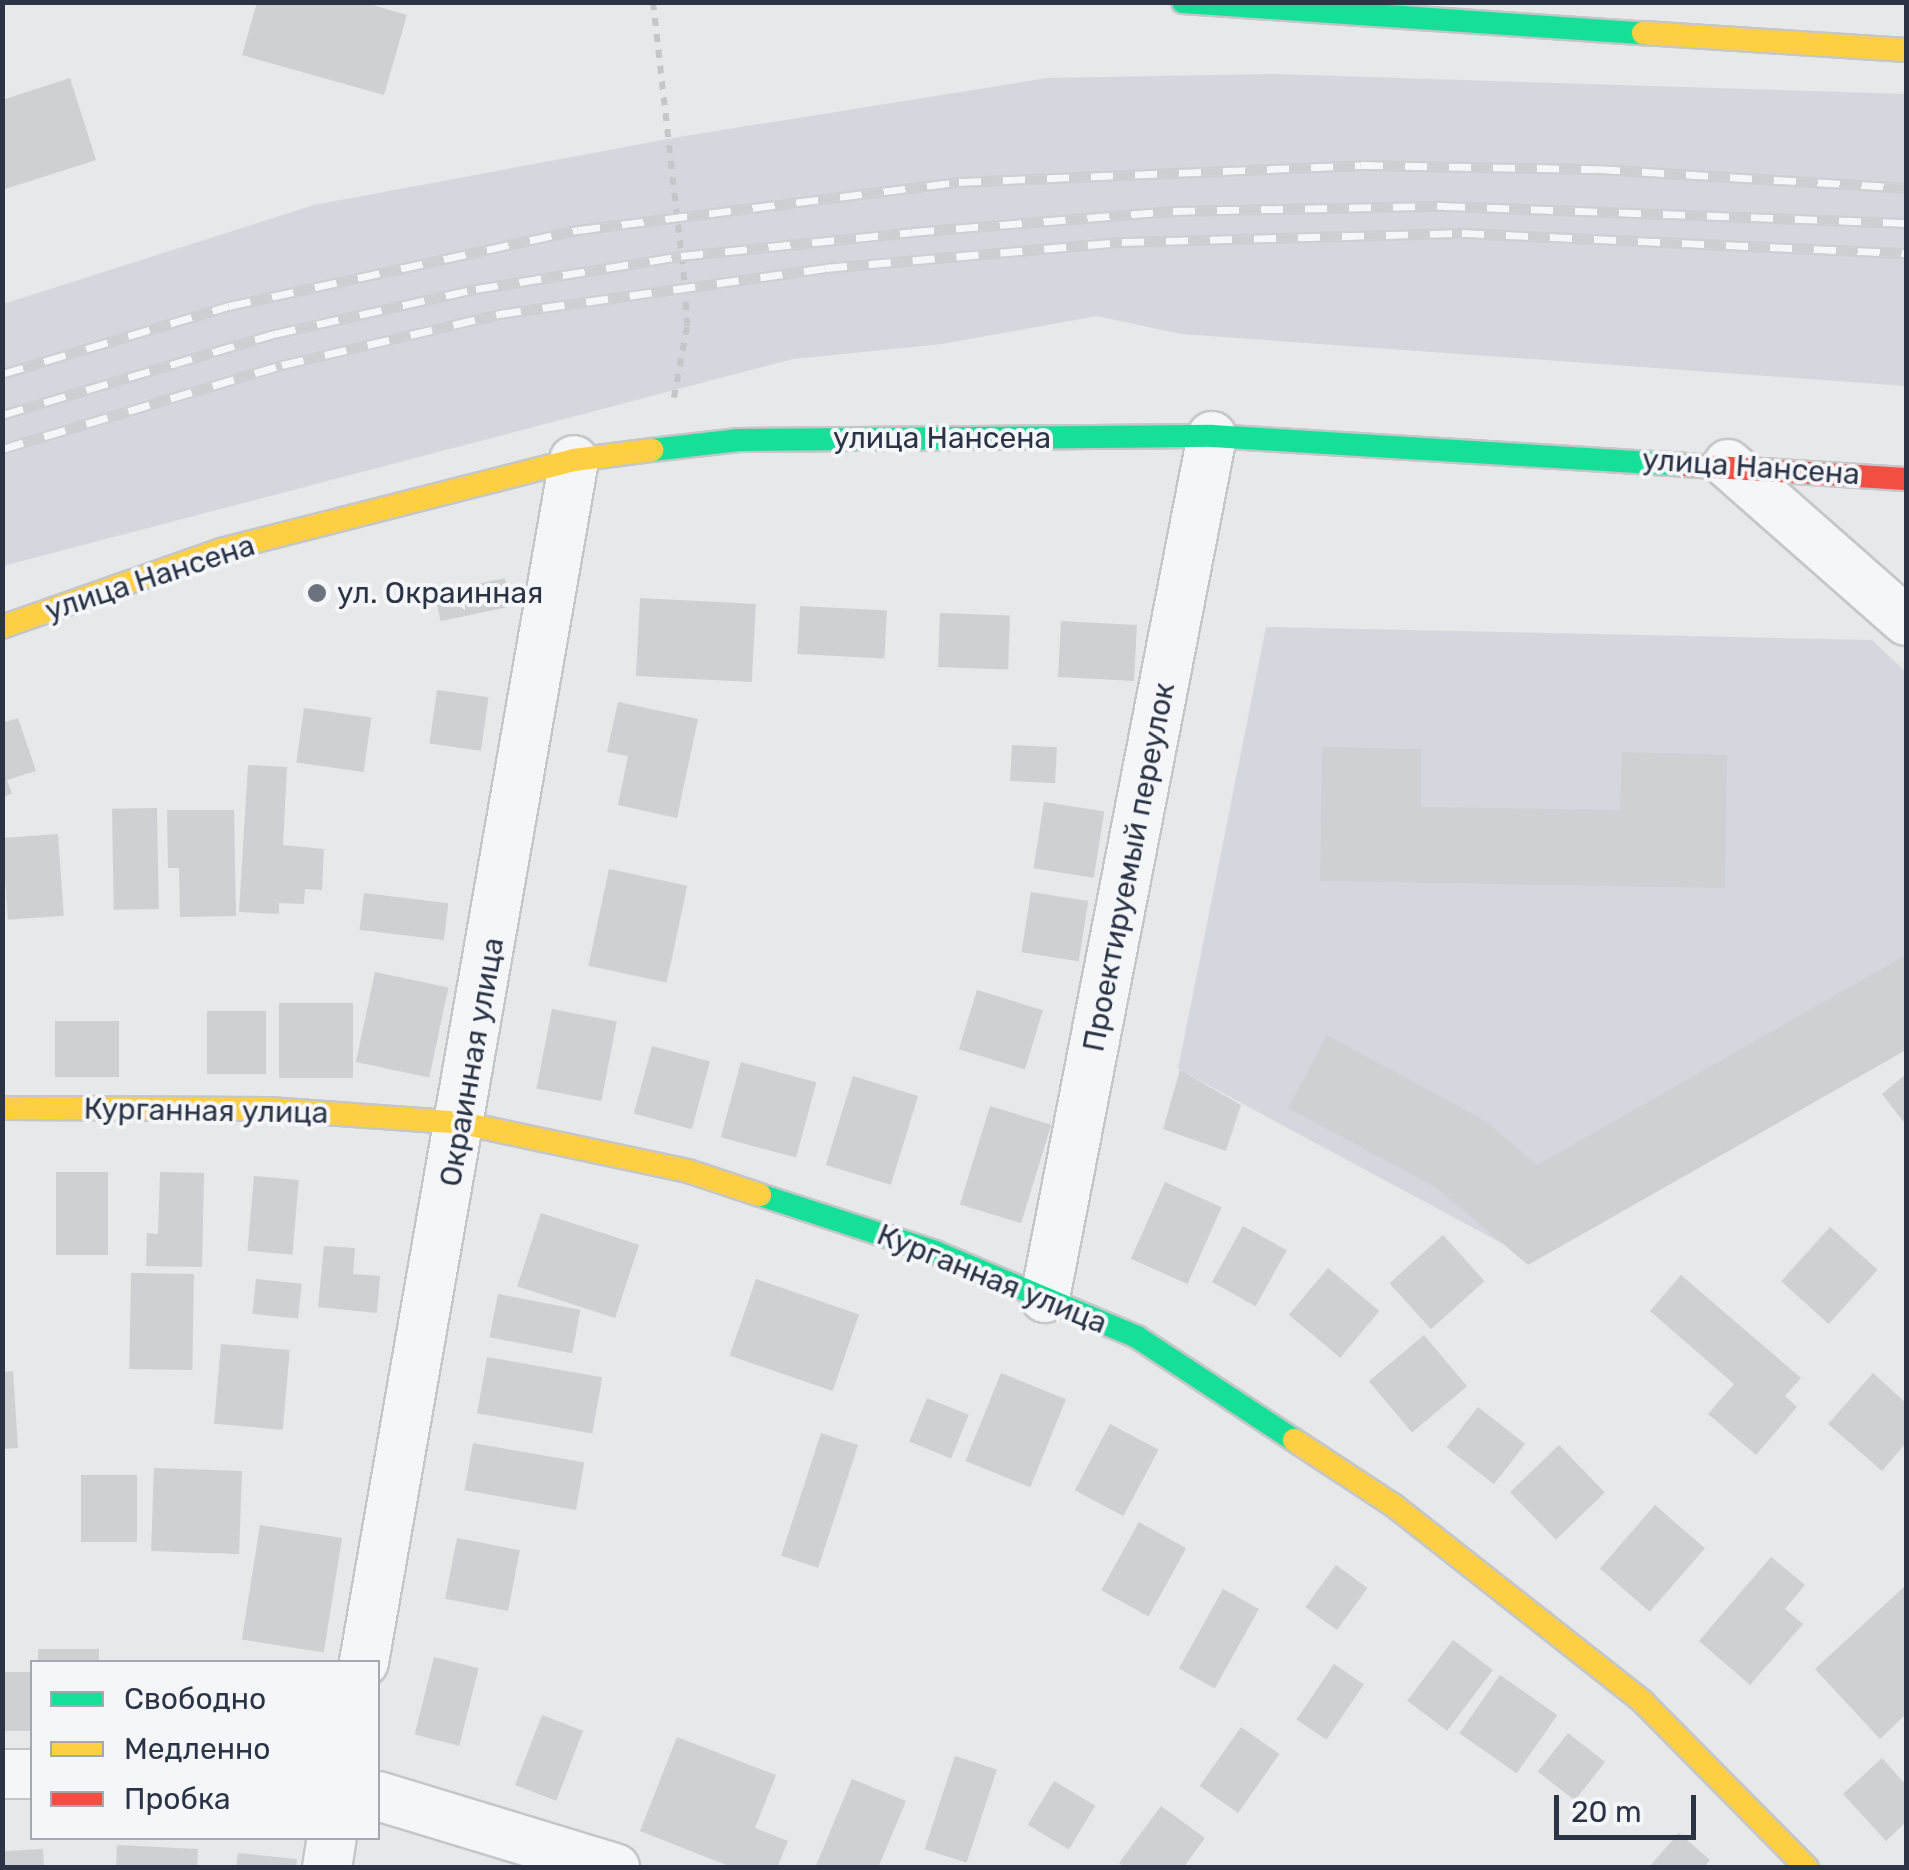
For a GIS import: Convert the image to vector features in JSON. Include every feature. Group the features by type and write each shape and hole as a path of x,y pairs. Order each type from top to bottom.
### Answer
{"main road":[{"path":"1182,2 1906,50"},
{"name":"улица Нансена","path":"2,627 221,550 574,460 738,440 1212,436 1728,464 1906,479"},
{"name":"Курганная улица","path":"2,1108 269,1108 462,1123 688,1171 935,1252 1046,1298 1137,1337 1393,1505 1643,1702 1808,1868"}],"street":[{"name":"Проектируемый переулок","path":"1046,1298 1212,436"},
{"name":"Окраинная улица","path":"364,1660 462,1123 574,460"},
{"path":"1728,464 1906,621"},
{"path":"2,1774 30,1774"},
{"path":"380,1797 615,1868"},
{"path":"327,1868 332,1840"}],"path":[{"path":"652,2 687,327 664,449"}],"shaded area":[{"path":"1275,74 1906,94 1906,386 1181,334 1097,316 942,344 793,359 3,566 3,304 314,205 679,137 1047,78"},
{"path":"1266,627 1872,640 1906,672 1906,1039 1533,1260 1178,1069"}],"building":[{"path":"257,2 362,2 407,15 384,95 242,55"},
{"path":"70,78 96,160 2,190 2,100"},
{"path":"505,578 511,606 441,621 435,593"},
{"path":"640,598 756,604 752,682 636,676"},
{"path":"800,606 887,611 884,658 797,654"},
{"path":"940,613 1010,615 1008,669 938,667"},
{"path":"1061,621 1137,625 1134,681 1058,677"},
{"path":"437,690 488,697 481,751 429,743"},
{"path":"618,702 698,719 677,818 618,805 628,756 607,752"},
{"path":"304,708 371,717 364,772 296,762"},
{"path":"18,718 36,771 7,780 12,794 2,797 2,723"},
{"path":"1012,745 1057,747 1055,783 1010,781"},
{"path":"1322,747 1421,749 1421,807 1620,810 1622,752 1727,755 1725,888 1320,881"},
{"path":"248,765 287,767 283,845 324,849 322,890 305,889 304,904 279,903 279,914 239,912"},
{"path":"1044,802 1104,812 1094,878 1034,868"},
{"path":"157,808 159,909 114,910 112,809"},
{"path":"167,810 234,810 236,916 180,917 179,868 168,868"},
{"path":"58,834 64,916 8,920 2,838"},
{"path":"609,869 687,886 667,982 588,966"},
{"path":"1031,892 1088,901 1079,961 1021,952"},
{"path":"364,893 448,903 444,940 359,930"},
{"path":"1906,955 1906,1050 1528,1265 1437,1188 1288,1108 1327,1035 1484,1120 1537,1165"},
{"path":"375,972 448,988 429,1078 356,1062"},
{"path":"977,990 1043,1010 1025,1069 959,1049"},
{"path":"279,1003 353,1003 353,1078 279,1078"},
{"path":"552,1009 617,1022 601,1101 537,1089"},
{"path":"207,1011 266,1011 266,1074 207,1074"},
{"path":"55,1021 119,1021 119,1077 55,1077"},
{"path":"652,1046 710,1062 692,1129 634,1114"},
{"path":"741,1062 816,1082 796,1158 721,1137"},
{"path":"1180,1070 1241,1105 1226,1151 1163,1129"},
{"path":"1906,1074 1906,1125 1882,1094"},
{"path":"853,1076 918,1096 891,1185 826,1165"},
{"path":"990,1106 1051,1125 1021,1223 960,1204"},
{"path":"56,1172 108,1172 108,1255 56,1255"},
{"path":"160,1172 204,1173 202,1267 146,1266 147,1233 158,1234"},
{"path":"254,1176 299,1180 292,1255 247,1251"},
{"path":"1165,1182 1222,1207 1187,1284 1131,1259"},
{"path":"541,1213 639,1245 615,1318 517,1286"},
{"path":"1243,1226 1287,1250 1256,1306 1212,1282"},
{"path":"1830,1227 1878,1270 1829,1324 1781,1281"},
{"path":"1443,1235 1484,1281 1431,1329 1389,1283"},
{"path":"324,1246 355,1248 353,1274 380,1276 377,1313 318,1307"},
{"path":"1328,1268 1379,1311 1340,1358 1289,1315"},
{"path":"131,1273 194,1274 192,1370 129,1369"},
{"path":"1681,1275 1801,1378 1785,1396 1797,1407 1756,1455 1708,1414 1734,1384 1650,1311"},
{"path":"256,1279 302,1284 298,1319 252,1314"},
{"path":"756,1279 859,1314 833,1391 730,1356"},
{"path":"498,1294 580,1310 572,1353 490,1337"},
{"path":"1424,1335 1467,1386 1412,1433 1369,1381"},
{"path":"221,1344 290,1350 283,1430 214,1424"},
{"path":"487,1357 602,1377 592,1433 477,1413"},
{"path":"13,1371 18,1448 2,1449 2,1372"},
{"path":"1001,1373 1066,1399 1030,1487 965,1461"},
{"path":"1873,1373 1906,1403 1906,1443 1882,1471 1828,1424"},
{"path":"927,1398 969,1415 951,1458 909,1442"},
{"path":"1478,1407 1525,1444 1494,1484 1447,1447"},
{"path":"1110,1424 1159,1450 1123,1516 1075,1490"},
{"path":"821,1433 858,1445 818,1568 781,1556"},
{"path":"473,1443 584,1463 576,1510 465,1490"},
{"path":"1559,1445 1605,1492 1556,1540 1510,1492"},
{"path":"154,1468 242,1471 239,1554 151,1551"},
{"path":"81,1475 137,1475 137,1542 81,1542"},
{"path":"1655,1505 1705,1548 1650,1612 1600,1568"},
{"path":"1139,1522 1186,1548 1148,1616 1101,1590"},
{"path":"260,1525 342,1538 324,1653 242,1640"},
{"path":"457,1538 520,1550 508,1611 445,1599"},
{"path":"1771,1557 1805,1585 1785,1609 1803,1624 1750,1685 1699,1641"},
{"path":"1336,1565 1368,1588 1337,1630 1305,1607"},
{"path":"1906,1585 1906,1714 1880,1739 1815,1669"},
{"path":"1223,1589 1259,1609 1215,1688 1179,1669"},
{"path":"1453,1640 1493,1670 1447,1731 1407,1701"},
{"path":"38,1649 99,1649 99,1660 38,1660"},
{"path":"434,1657 479,1668 459,1746 415,1735"},
{"path":"1334,1664 1364,1684 1326,1740 1297,1720"},
{"path":"2,1672 30,1672 30,1731 2,1731"},
{"path":"1500,1675 1557,1715 1517,1773 1459,1733"},
{"path":"542,1715 583,1731 556,1801 515,1785"},
{"path":"1241,1727 1280,1754 1238,1813 1200,1786"},
{"path":"1568,1733 1605,1762 1575,1801 1538,1772"},
{"path":"677,1737 776,1775 755,1828 788,1841 777,1868 734,1868 640,1831"},
{"path":"955,1756 997,1770 967,1863 925,1849"},
{"path":"1882,1758 1906,1785 1906,1822 1886,1841 1843,1794"},
{"path":"852,1779 906,1801 878,1868 815,1868"},
{"path":"1054,1781 1095,1806 1069,1849 1028,1825"},
{"path":"1161,1806 1205,1838 1183,1868 1126,1868 1119,1863"},
{"path":"1679,1833 1710,1860 1703,1868 1648,1868"},
{"path":"117,1845 198,1849 197,1868 116,1868"},
{"path":"43,1849 44,1868 3,1868 2,1851"},
{"path":"238,1853 297,1859 296,1868 236,1868"}],"railway":[{"path":"2,374 229,306 578,230 959,182 1361,165 1598,169 1906,188"},
{"path":"2,415 274,334 476,289 681,256 912,232 1173,211 1443,206 1906,223"},
{"path":"2,449 282,365 499,314 825,268 1122,242 1462,233 1906,253"}],"traffic: fast":[{"path":"1183,2 1643,33"},
{"path":"652,450 738,440 1212,436 1683,465"},
{"path":"760,1195 935,1252 1137,1337 1294,1440"}],"traffic: slow":[{"path":"1643,33 1906,50"},
{"path":"2,627 221,550 574,460 652,450"},
{"path":"2,1108 269,1109 462,1123 688,1171 760,1195"},
{"path":"1294,1440 1393,1505 1643,1702 1807,1868"}],"traffic: jam":[{"path":"1683,465 1906,479"}],"place":[{"name":"ул. Окраинная","path":"317,593"}]}
